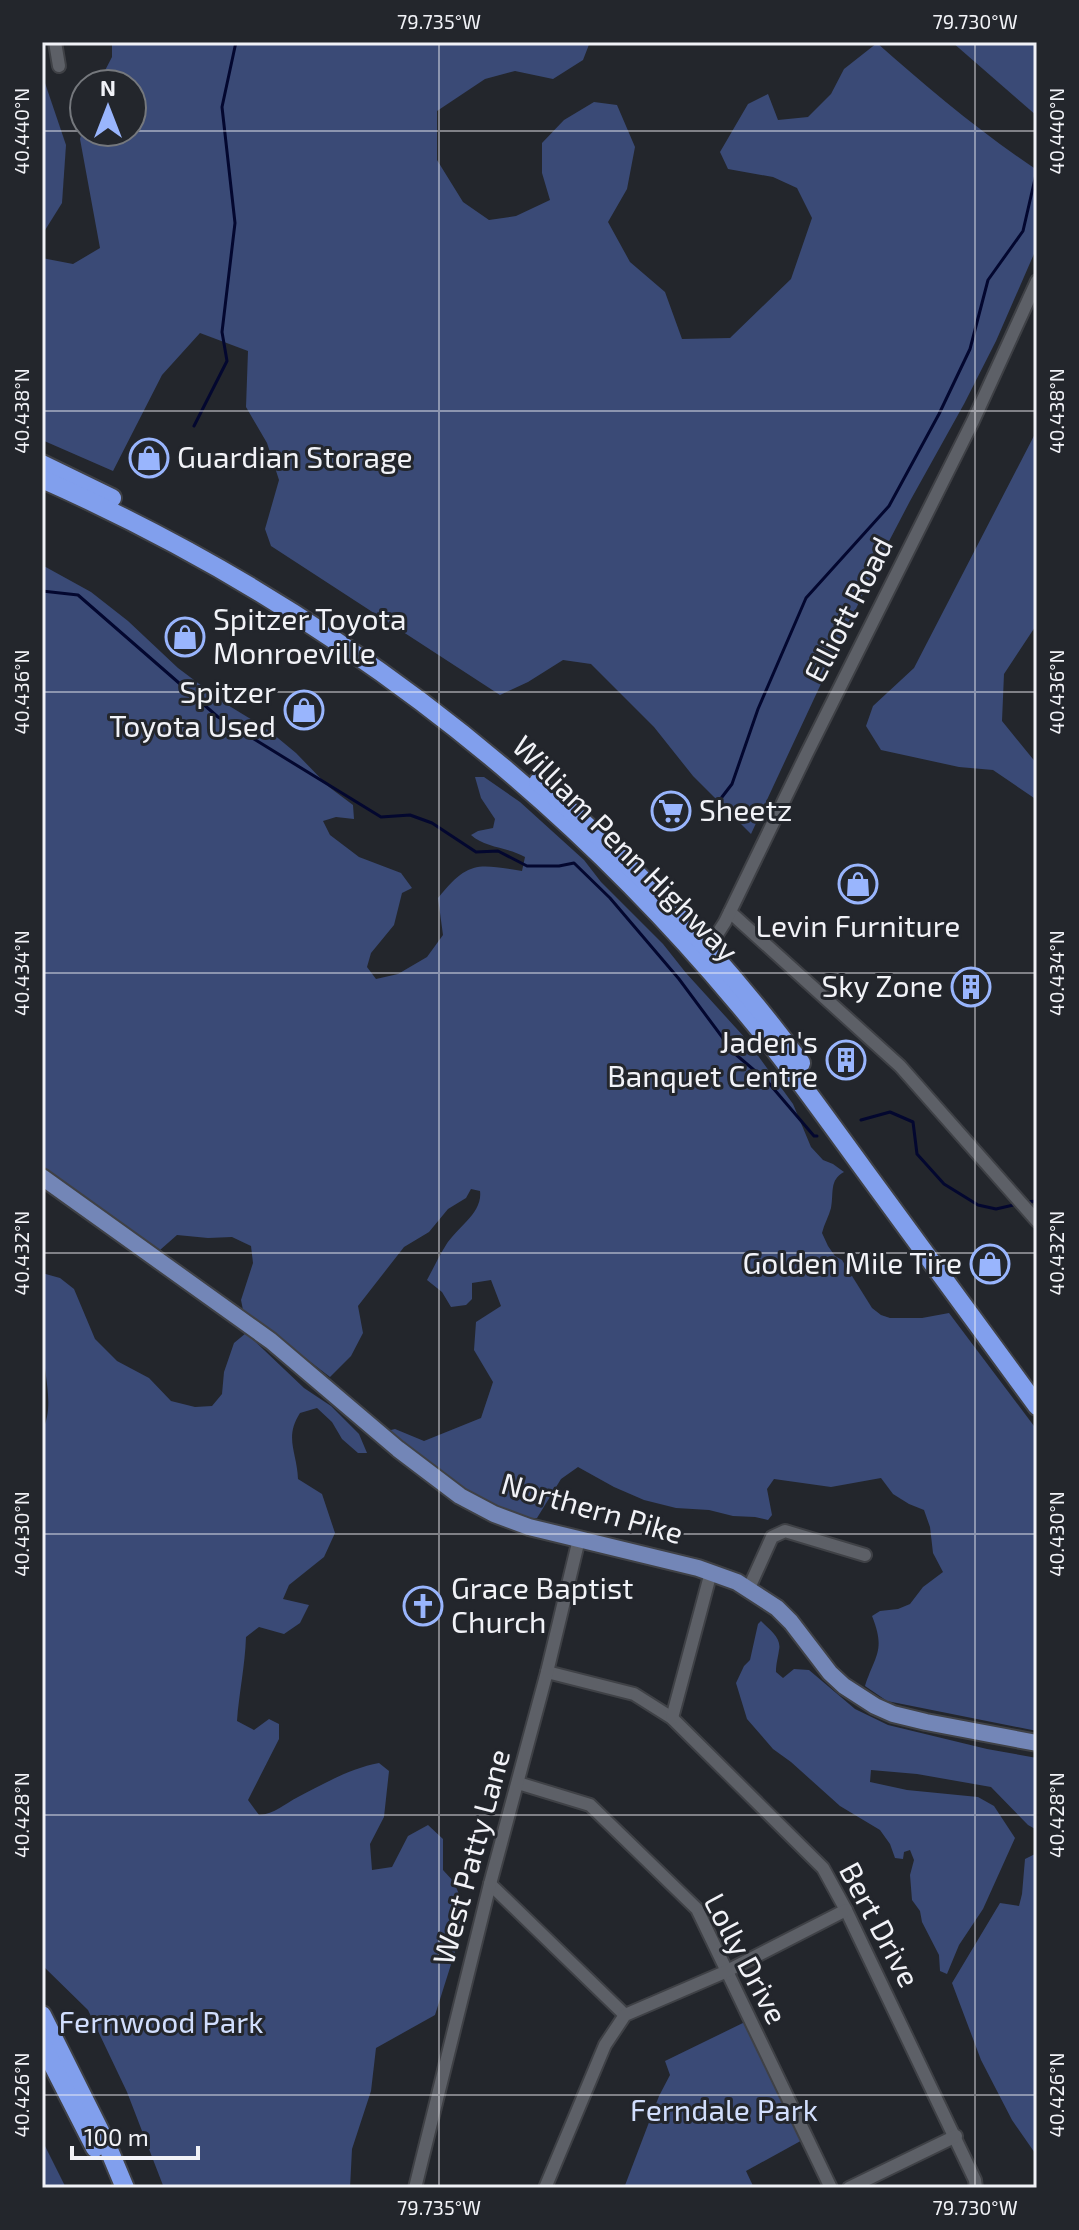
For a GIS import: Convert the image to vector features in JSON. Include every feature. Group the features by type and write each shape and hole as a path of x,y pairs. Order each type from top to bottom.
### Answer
{"highway":[{"name":"William Penn Highway","path":"42,464 115,500 273,588 350,637 424,689 569,808 641,877 700,950 1037,1406"},
{"name":"William Penn Highway","path":"42,479 127,519 242,582 344,645 489,754 545,804 747,994 805,1068 1037,1388"},
{"path":"42,2015 125,2188"},
{"path":"42,2044 96,2150 111,2188"}],"main road":[{"name":"Northern Pike","path":"42,1177 271,1341 398,1449 451,1490 478,1506 508,1520 711,1572 749,1588 791,1622 830,1673 875,1706 926,1722 1037,1743"}],"street":[{"path":"55,42 59,66"},
{"name":"Elliott Road","path":"700,950 719,932 730,912 973,421 1037,281"},
{"path":"730,912 900,1066 1037,1221"},
{"path":"749,1588 772,1537 785,1531 865,1555"},
{"name":"West Patty Lane","path":"415,2188 579,1539"},
{"path":"672,1718 711,1572"},
{"name":"Bert Drive","path":"547,1672 634,1694 672,1718 823,1868 956,2136 976,2188"},
{"name":"Lolly Drive","path":"518,1783 590,1805 697,1909 831,2188"},
{"path":"490,1884 625,2015"},
{"path":"545,2188 605,2045 625,2015 725,1972 846,1910"},
{"path":"849,2188 956,2136"}],"green space":[{"path":"112,42 590,42 583,60 553,79 515,71 485,79 437,111 437,160 463,202 489,220 516,216 550,200 542,173 542,143 564,120 594,102 617,105 635,147 627,189 608,222 630,262 665,292 682,339 730,338 791,279 812,218 797,188 773,177 728,169 720,152 748,104 768,94 778,120 808,117 831,94 844,69 877,43 955,109 1037,170 1037,247 996,341 875,568 751,834 693,776 654,727 591,664 563,660 500,695 271,546 265,529 279,480 267,443 246,407 248,351 200,333 162,375 113,471 42,440 42,258 73,264 100,248 82,148 148,148 148,68 106,68 112,57"},
{"path":"952,42 1037,42 1037,116"},
{"path":"42,83 45,83 66,145 62,203 42,235"},
{"path":"1037,430 1037,624 1004,674 1002,721 1037,764 1037,800 993,770 959,767 881,750 866,726 873,706 914,668"},
{"path":"42,565 91,592 128,621 178,668 226,704 267,729 329,787 353,805 354,819 336,817 323,821 330,835 359,857 401,873 412,888 402,893 394,925 371,953 367,967 376,979 398,974 427,957 443,935 438,898 466,871 484,866 522,871 525,857 483,843 471,835 493,828 495,819 481,798 475,777 484,777 520,802 584,860 746,1039 793,1104 811,1147 823,1160 844,1172 834,1183 831,1208 822,1233 872,1308 890,1318 922,1318 949,1313 1037,1430 1037,1731 887,1701 865,1686 879,1645 872,1616 910,1604 923,1587 943,1572 933,1553 924,1510 893,1494 881,1478 831,1487 774,1479 767,1489 772,1515 768,1520 676,1508 644,1500 578,1467 561,1479 537,1518 521,1517 480,1500 387,1431 395,1429 424,1441 481,1418 493,1382 474,1350 476,1322 501,1306 491,1280 472,1283 472,1299 466,1305 451,1307 442,1292 427,1280 450,1239 477,1206 480,1191 471,1189 466,1198 448,1209 429,1232 404,1247 358,1306 363,1333 351,1356 330,1377 243,1310 241,1300 253,1263 251,1246 232,1237 177,1235 160,1250 42,1166"},
{"name":"Fernwood Park","path":"42,1273 60,1278 74,1289 95,1339 117,1361 149,1378 171,1401 195,1407 212,1406 222,1394 224,1372 234,1343 246,1333 304,1388 331,1406 359,1434 367,1453 358,1453 342,1439 332,1422 317,1408 300,1413 295,1422 292,1438 298,1479 322,1494 335,1533 324,1557 289,1585 283,1599 309,1605 300,1623 284,1634 259,1627 246,1637 237,1721 254,1730 269,1719 279,1724 279,1739 248,1800 259,1815 275,1811 358,1769 379,1763 389,1771 384,1817 370,1844 372,1870 392,1867 408,1836 428,1825 443,1839 443,1870 454,1882 467,1914 435,2015 376,2048 371,2091 352,2149 350,2188 164,2188 127,2092 88,2010 42,1965 42,1431 48,1402 42,1340"},
{"path":"761,1621 779,1642 776,1672 783,1678 794,1669 809,1670 855,1709 888,1725 1037,1758 1037,1830 1028,1825 991,1787 917,1774 871,1770 870,1782 907,1790 978,1797 994,1806 1015,1838 983,1909 959,1945 947,1974 940,1971 939,1955 912,1900 910,1875 914,1860 910,1850 904,1852 903,1859 895,1858 880,1830 840,1806 773,1749 747,1719 736,1683 750,1660"},
{"path":"1037,1853 1037,2156 1012,2120 981,2060 952,1983 1000,1903 1019,1906 1025,1859"},
{"name":"Ferndale Park","path":"747,2021 806,2138 746,2171 754,2188 624,2188 670,2075 665,2061"},
{"path":"42,2139 45,2146 66,2188 42,2188"}],"waterway":[{"path":"194,426 227,361 222,332 235,223 222,107 236,42"},
{"path":"722,797 732,784 758,709 806,598 889,506 939,414 970,349 988,280 1023,231 1037,170"},
{"path":"42,591 78,595 218,717 381,817 410,815 432,823 476,852 498,851 527,866 574,863 610,898 679,979 734,1053 767,1081 817,1136"},
{"path":"861,1120 890,1112 913,1122 917,1154 944,1184 978,1205 996,1209 1018,1204"},
{"path":"1025,1202 1037,1201"}],"place":[{"name":"Guardian Storage","path":"149,458"},
{"name":"Spitzer Toyota Monroeville","path":"185,637"},
{"name":"Spitzer Toyota Used","path":"304,710"},
{"name":"Sheetz","path":"671,811"},
{"name":"Levin Furniture","path":"858,884"},
{"name":"Sky Zone","path":"971,987"},
{"name":"Jaden's Banquet Centre","path":"846,1060"},
{"name":"Golden Mile Tire","path":"990,1264"},
{"name":"Grace Baptist Church","path":"423,1606"}]}
